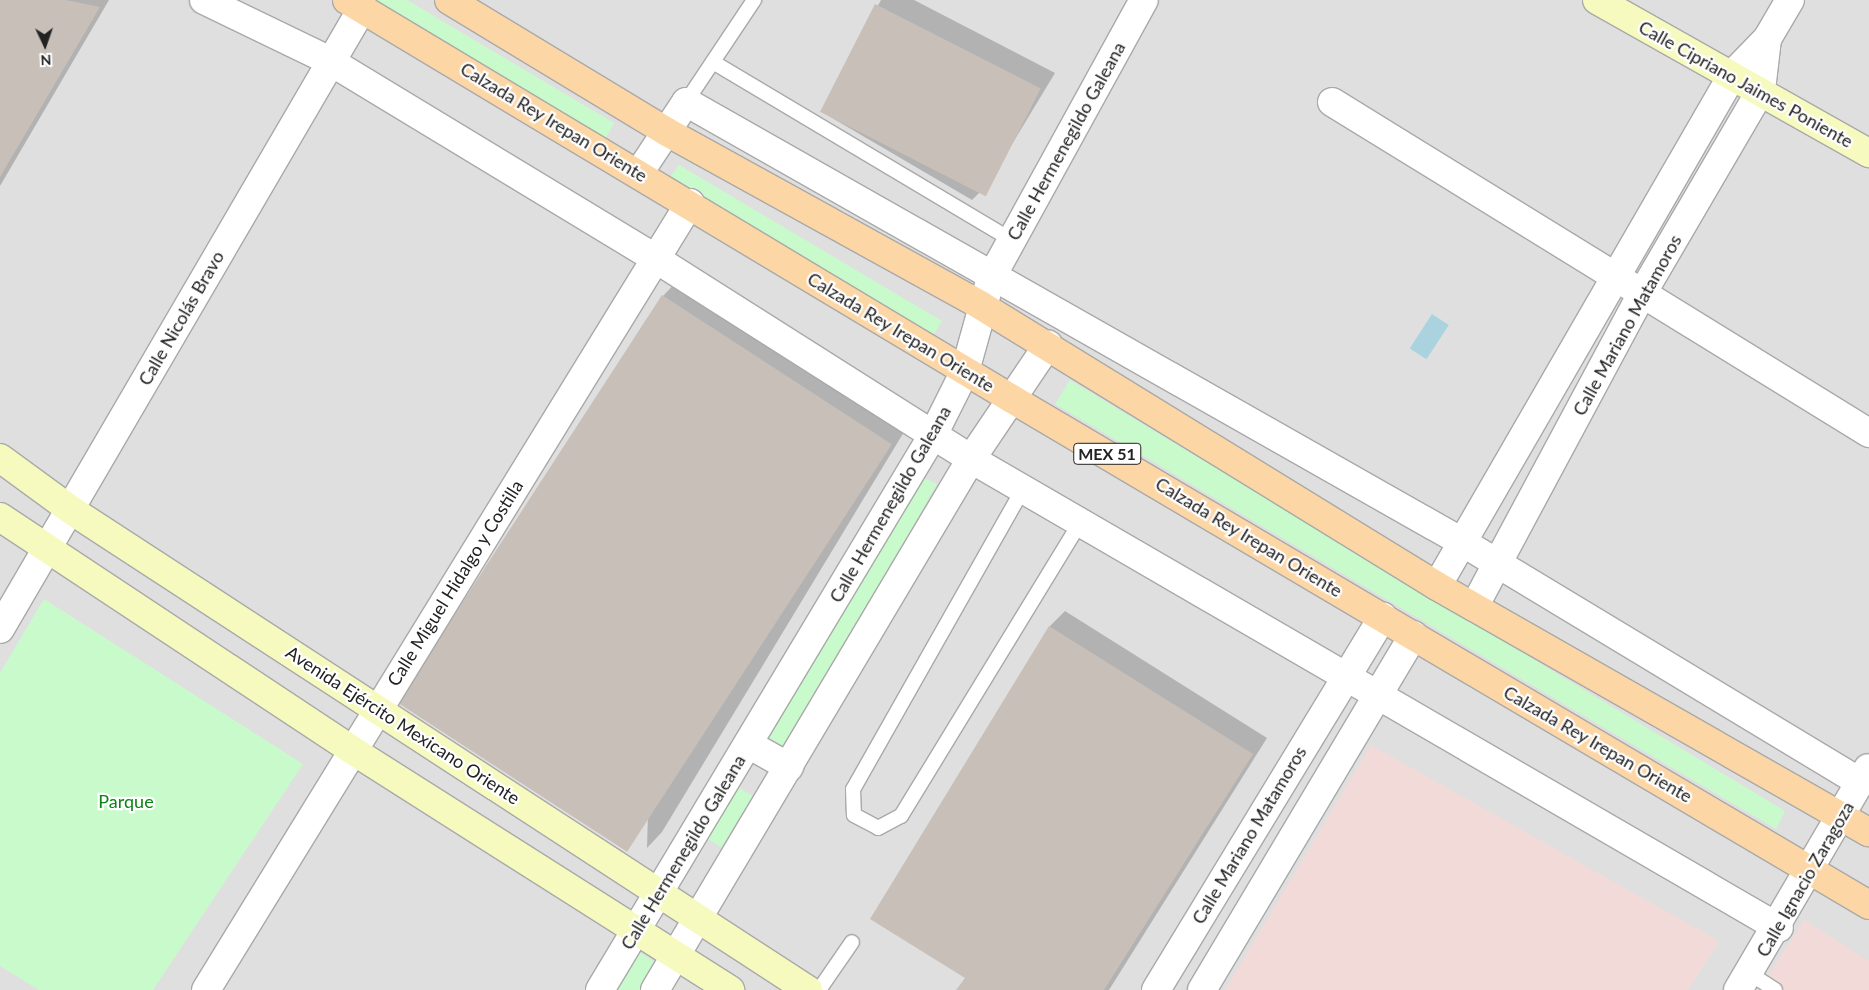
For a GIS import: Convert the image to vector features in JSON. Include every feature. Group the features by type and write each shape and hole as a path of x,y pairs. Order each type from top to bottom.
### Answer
{"main road":[{"path":"449,0 667,132 980,305 1048,345 1437,586 1869,832"},
{"name":"Calzada Rey Irepan Oriente","path":"355,3 690,203 965,371 1811,867 1869,905"}],"street":[{"path":"204,0 328,60 656,259 971,459 1344,680 1778,928"},
{"name":"Calle Hermenegildo Galeana","path":"600,990 933,435 965,371 980,305 991,278 1144,0"},
{"name":"Calle Cipriano Jaimes Poniente","path":"1597,0 1733,74 1869,153"},
{"name":"Calle Mariano Matamoros","path":"1437,586 1733,74 1767,39 1790,0"},
{"name":"Calle Nicolás Bravo","path":"0,629 48,550 328,60 355,3"},
{"name":"Calle Mariano Matamoros","path":"1474,607 1643,292 1760,90 1767,39"},
{"path":"639,173 686,102 991,278 1462,542 1497,565 1864,774"},
{"path":"1332,102 1869,433"},
{"name":"Calle Miguel Hidalgo y Costilla","path":"206,990 690,203"},
{"path":"655,990 971,459 1048,345"},
{"name":"Avenida Ejército Mexicano Oriente","path":"0,458 71,510 660,891 808,990"},
{"path":"0,517 352,750 637,928 730,990"},
{"name":"Calle Mariano Matamoros","path":"1156,990 1383,617"},
{"path":"1202,990 1378,699 1414,635"},
{"path":"748,744 789,766"},
{"name":"Calle Ignacio Zaragoza","path":"1744,982 1778,928 1864,774"},
{"path":"1200,916 1232,939"}],"lane":[{"path":"686,102 754,0"},
{"path":"713,62 1012,240"},
{"path":"1023,490 852,789 854,815 878,828 902,816 1080,524"},
{"path":"820,990 852,942"},
{"path":"1744,982 1775,990"}],"shaded area":[{"path":"0,0 1869,0 1869,990 0,990"},
{"path":"1371,745 1719,941 1688,990 1225,990"},
{"path":"1804,920 1869,961 1869,990 1759,990"}],"green space":[{"path":"372,0 407,0 614,123 604,141"},
{"path":"679,165 942,321 932,337 671,176"},
{"path":"1070,380 1785,811 1776,829 1055,404"},
{"path":"921,477 937,484 788,748 769,738"},
{"name":"Parque","path":"44,599 303,764 153,990 39,990 0,966 0,673"},
{"path":"738,787 753,796 722,847 707,838"},
{"path":"638,951 658,964 644,990 617,990"}],"water":[{"path":"1432,314 1449,325 1426,359 1410,348"}],"building":[{"path":"0,0 66,0 100,7 0,177"},
{"path":"875,4 1041,88 986,196 820,112"},
{"path":"662,295 892,444 627,852 397,703"},
{"path":"1049,626 1253,754 1104,990 956,990 965,978 870,919"}]}
